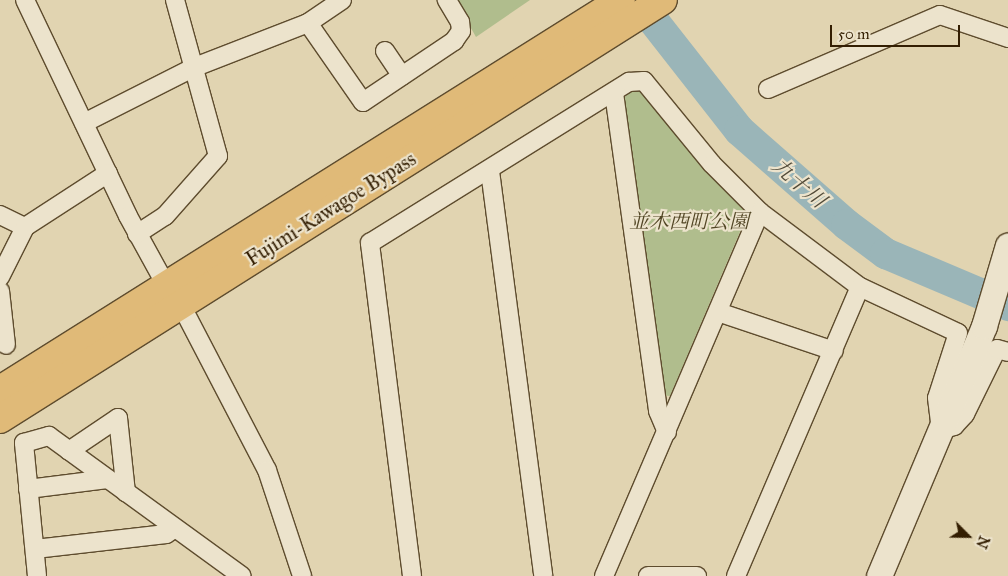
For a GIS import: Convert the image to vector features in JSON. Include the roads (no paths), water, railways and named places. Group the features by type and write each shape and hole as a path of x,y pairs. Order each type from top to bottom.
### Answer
{"highway":[{"name":"Fujimi-Kawagoe Bypass","path":"600,27 621,0"},
{"name":"Fujimi-Kawagoe Bypass","path":"0,390 173,294 600,27 663,0"},
{"name":"Fujimi-Kawagoe Bypass","path":"0,419 173,294"}],"street":[{"path":"25,0 137,234 173,294 267,470 302,576"},
{"path":"137,234 165,216 218,156 175,0"},
{"path":"84,122 195,67 308,23 342,0"},
{"path":"308,23 359,100 402,76 454,41 461,31 448,0"},
{"path":"768,89 940,15 1008,38"},
{"path":"385,50 402,76"},
{"path":"412,576 370,243 490,171 629,82 644,81 712,164 760,212 860,287 958,333 937,398 941,430"},
{"path":"614,93 658,411 667,432"},
{"path":"490,171 544,576"},
{"path":"0,277 25,227 108,173"},
{"path":"604,576 760,212"},
{"path":"0,216 25,227"},
{"path":"879,576 984,326 1008,245"},
{"path":"736,576 860,287"},
{"path":"0,291 6,345"},
{"path":"718,312 834,351"},
{"path":"941,430 954,426 965,414 997,349 1008,352"},
{"path":"69,451 118,418 126,493"},
{"path":"38,576 24,443 49,436 242,576"},
{"path":"28,489 107,479"},
{"path":"35,549 166,534 174,528"},
{"path":"648,576 697,576"}],"waterway":[{"name":"九十川","path":"637,0 739,130 846,224 885,253 1008,305"}],"park label":[{"name":"並木西町公園","path":"689,221"}]}
